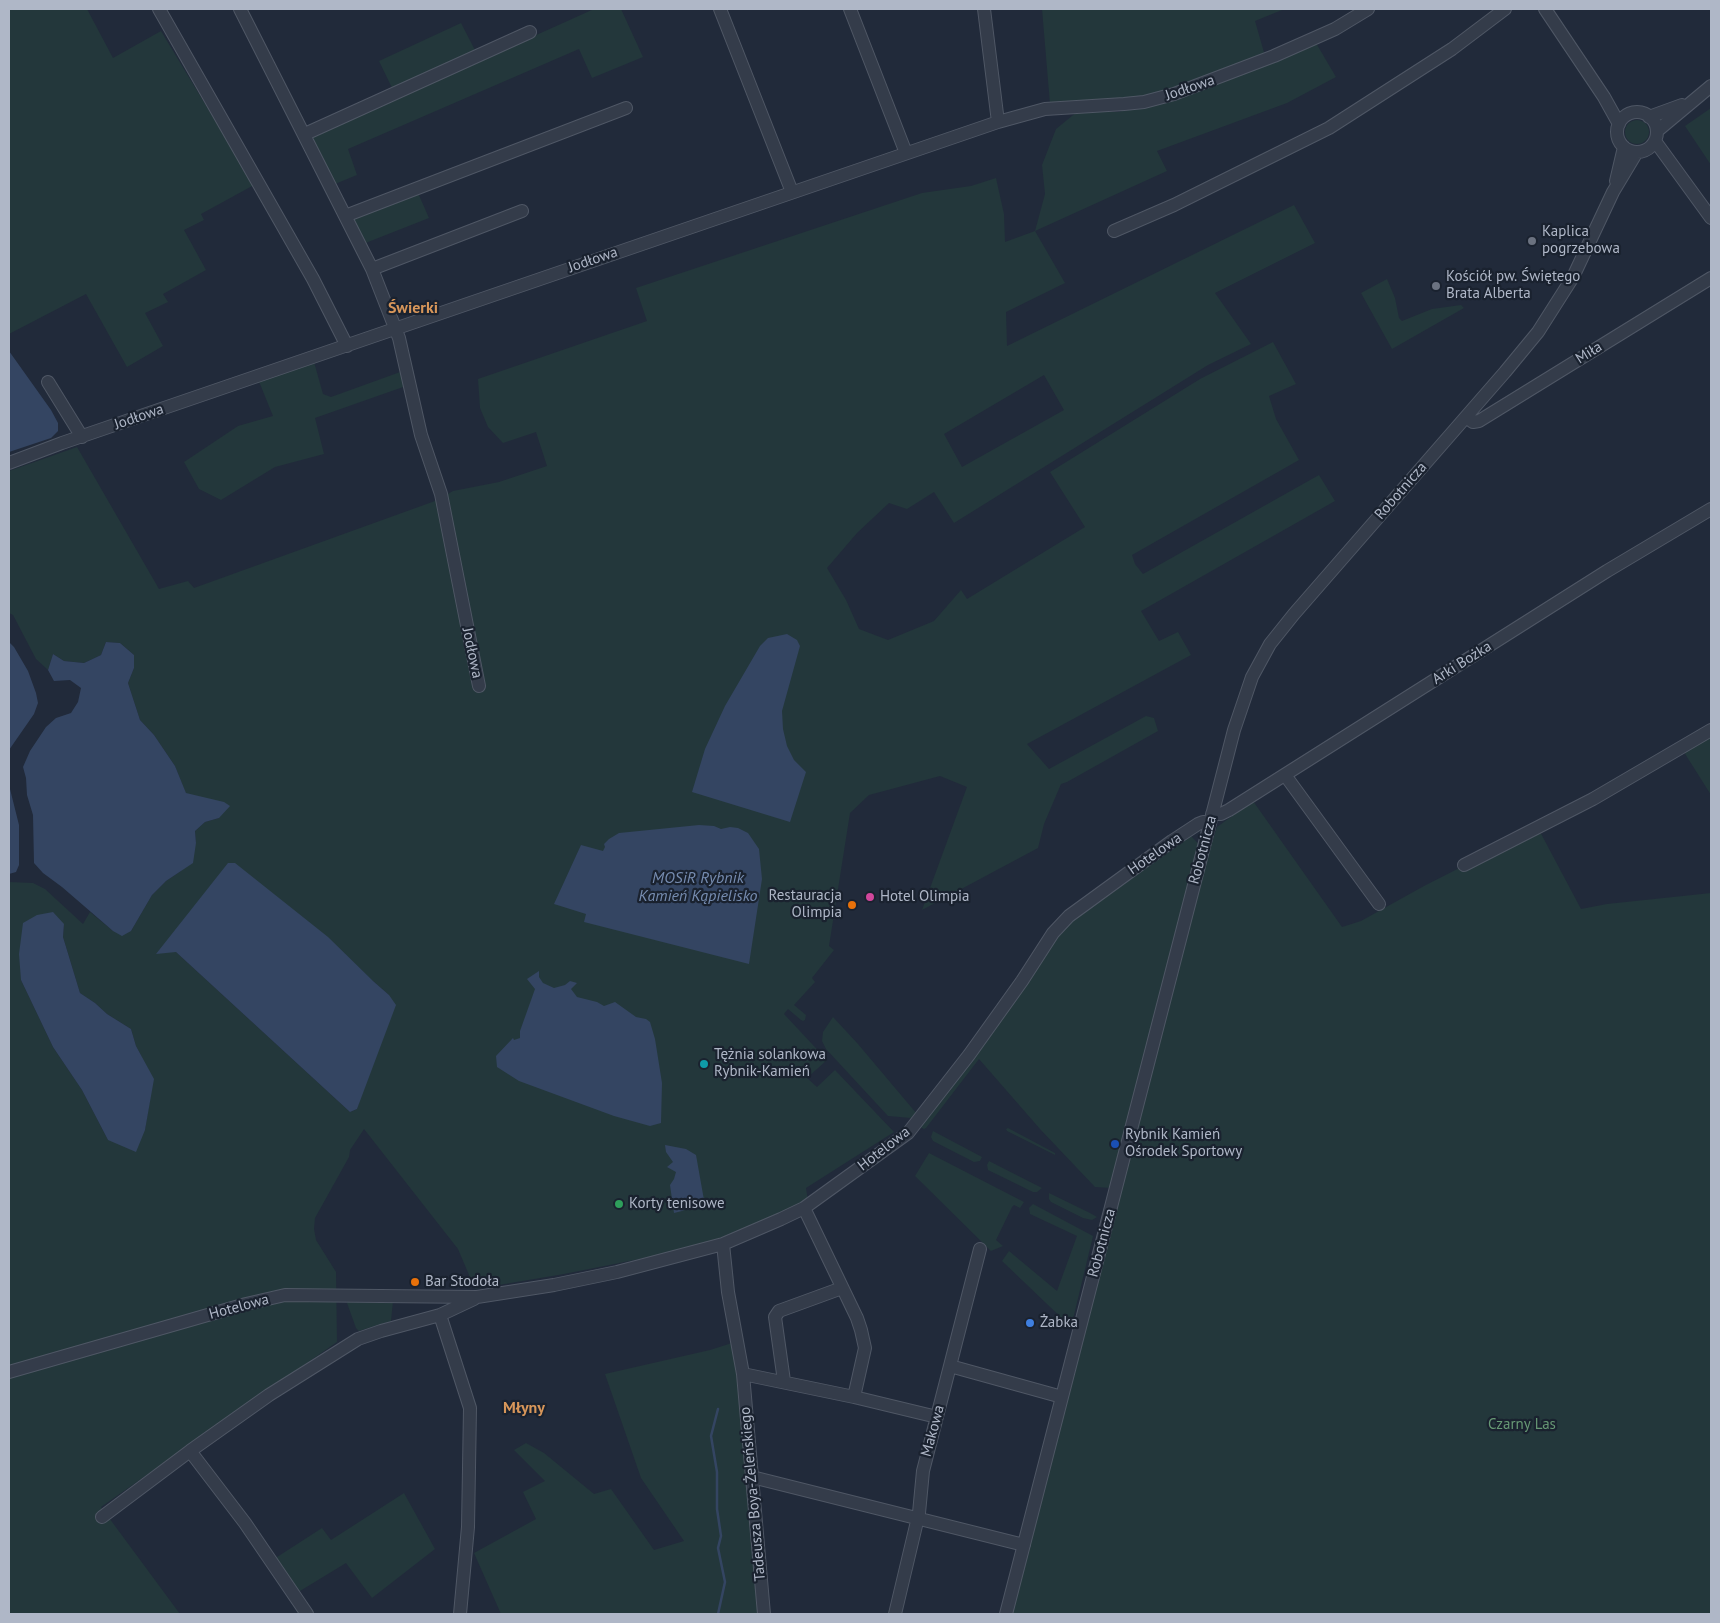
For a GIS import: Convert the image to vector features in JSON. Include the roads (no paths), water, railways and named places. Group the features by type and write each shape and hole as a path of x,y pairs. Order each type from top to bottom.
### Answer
{"street":[{"path":"159,9 313,279 347,346"},
{"name":"Jodłowa","path":"240,9 372,269 399,338 421,435 441,494 479,686"},
{"path":"720,9 792,192"},
{"path":"850,9 906,153"},
{"path":"984,9 998,122"},
{"name":"Jodłowa","path":"9,463 52,446 998,122 1045,109 1144,102 1174,94 1274,56 1335,28 1368,9"},
{"path":"1114,231 1174,204 1329,128 1452,49 1505,9"},
{"path":"1545,9 1604,97 1619,124 1618,136 1624,147 1630,151 1637,152 1648,149 1656,136 1692,101 1711,86"},
{"path":"305,134 530,32"},
{"path":"1604,97 1631,114"},
{"path":"1649,117 1692,101"},
{"path":"345,216 626,108"},
{"path":"1619,124 1631,114 1640,113 1649,117 1654,122 1656,136 1711,218"},
{"name":"Robotnicza","path":"1613,192 1624,147"},
{"name":"Robotnicza","path":"1006,1614 1211,819 1242,702 1252,677 1278,634 1306,599 1520,355 1548,317 1577,268 1613,192 1637,152"},
{"path":"372,269 522,211"},
{"name":"Miła","path":"1466,417 1473,422 1479,421 1711,278"},
{"path":"48,382 82,437"},
{"name":"Arki Bożka","path":"1211,819 1285,775 1607,571 1711,510"},
{"path":"1464,865 1593,799 1711,730"},
{"path":"1285,775 1379,904"},
{"name":"Hotelowa","path":"9,1372 246,1304 285,1295 477,1297 554,1285 617,1272 723,1244 804,1208 908,1133 969,1056 1053,934 1070,916 1172,841 1198,824 1211,819"},
{"path":"804,1208 861,1330 865,1348 854,1397"},
{"name":"Tadeusza Boya-Żeleńskiego","path":"723,1244 728,1292 742,1374 764,1614"},
{"name":"Makowa","path":"894,1614 918,1518 923,1471 980,1249"},
{"path":"784,1381 775,1317 779,1312 842,1288"},
{"name":"Hotelowa","path":"102,1517 269,1395 358,1340 381,1331 440,1315 477,1297"},
{"path":"440,1315 470,1408 468,1527 460,1614"},
{"path":"950,1366 1062,1397"},
{"path":"742,1374 784,1381 937,1417"},
{"path":"190,1451 246,1523 307,1614"},
{"path":"752,1477 1024,1545"}],"water":[{"path":"9,351 51,410 58,423 58,431 51,438 9,452"},
{"path":"787,634 797,640 800,646 782,711 783,729 787,746 794,760 806,772 790,822 692,792 705,749 725,706 760,646 768,638"},
{"path":"9,642 28,671 38,703 34,714 9,750"},
{"path":"106,642 120,643 134,655 134,668 128,683 140,720 154,735 175,766 186,793 224,802 230,806 219,818 205,822 195,831 196,843 193,863 166,881 152,895 131,931 122,936 113,931 43,873 34,863 33,815 27,795 23,767 30,751 46,727 56,718 71,713 78,702 81,688 70,680 54,681 48,670 53,654 64,661 84,663 101,655"},
{"path":"9,785 19,825 19,865 16,872 9,874"},
{"name":"MOSiR Rybnik Kamień Kąpielisko","path":"699,825 714,826 721,829 738,828 748,833 759,849 762,879 749,964 584,922 586,914 554,904 581,845 603,851 604,844 619,833"},
{"path":"228,863 235,863 328,937 389,995 396,1005 357,1109 350,1112 176,952 156,954"},
{"path":"53,912 64,924 63,937 80,993 107,1014 131,1029 136,1046 154,1079 145,1130 136,1152 108,1140 82,1090 53,1047 21,980 19,954 23,923 37,915"},
{"path":"539,971 539,977 543,983 554,988 565,985 570,981 577,983 571,989 577,997 597,1002 604,1006 615,1002 636,1017 650,1022 655,1039 662,1083 661,1123 650,1126 614,1116 519,1081 497,1067 496,1056 513,1038 514,1040 520,1038 520,1031 535,989 527,979"},
{"path":"665,1145 686,1149 696,1155 704,1200 674,1213 670,1185 676,1172 667,1167 673,1162 666,1152"}],"waterway":[{"path":"718,1409 711,1436 717,1472 717,1509 721,1536 718,1548 725,1582 718,1614"}],"place":[{"name":"Kaplica pogrzebowa","path":"1532,241"},
{"name":"Kościół pw. Świętego Brata Alberta","path":"1436,286"},
{"name":"Hotel Olimpia","path":"870,897"},
{"name":"Restauracja Olimpia","path":"852,905"},
{"name":"Tężnia solankowa Rybnik-Kamień","path":"704,1064"},
{"name":"Rybnik Kamień Ośrodek Sportowy","path":"1115,1144"},
{"name":"Korty tenisowe","path":"619,1204"},
{"name":"Bar Stodoła","path":"415,1282"},
{"name":"Żabka","path":"1030,1323"}],"district":[{"name":"Świerki","path":"413,308"},
{"name":"Młyny","path":"524,1408"}],"park label":[{"name":"Czarny Las","path":"1522,1425"}]}
